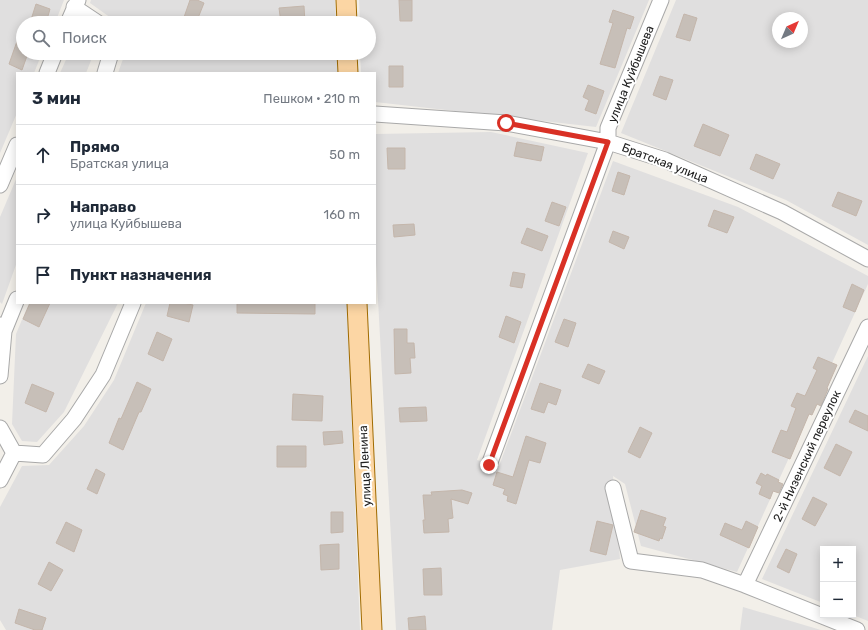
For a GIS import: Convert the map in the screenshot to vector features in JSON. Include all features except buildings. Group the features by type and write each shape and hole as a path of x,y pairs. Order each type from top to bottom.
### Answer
{"main road":[{"path":"346,0 347,16"},
{"path":"347,60 348,72"},
{"name":"улица Ленина","path":"357,304 372,630"}],"street":[{"name":"улица Куйбышева","path":"489,465 608,142 608,128 661,0"},
{"path":"71,16 76,4 90,16"},
{"path":"47,72 52,60"},
{"path":"105,72 109,60"},
{"name":"Братская улица","path":"376,114 506,123 608,142 665,160 782,212 868,259"},
{"path":"0,185 16,147"},
{"path":"0,376 2,328 16,301"},
{"path":"14,453 43,455 74,419 103,375 133,304"},
{"name":"2-й Низенский переулок","path":"745,585 868,327"},
{"path":"0,428 14,453"},
{"path":"0,480 14,453"},
{"path":"613,488 631,561 702,570 745,585 857,630"}],"shaded area":[{"path":"0,0 64,0 58,16 16,16 16,60 39,60 34,72 16,72 16,115 0,153"},
{"path":"91,0 335,0 336,16 108,16 90,3"},
{"path":"359,0 649,0 596,127 376,102 376,72 361,72 360,60 376,60 376,16 360,16"},
{"path":"676,0 868,0 868,245 786,200 621,133"},
{"path":"66,60 91,60 86,72 60,72"},
{"path":"123,60 337,60 338,72 118,72"},
{"path":"491,132 588,153 477,460 499,466 613,161 738,207 868,276 868,284 737,572 641,546 625,484 613,476 620,559 560,570 552,630 396,630 376,263 376,134"},
{"path":"16,179 16,265 2,304 0,302 0,217"},
{"path":"29,304 118,304 64,412 37,442 22,441 12,424 16,334"},
{"path":"146,304 347,304 360,630 6,630 0,620 0,507 22,466 49,465 84,426 114,380"},
{"path":"868,356 868,621 856,616 856,546 820,546 820,602 762,579"},
{"path":"743,607 821,630 740,630"}],"route":[{"path":"489,465 608,142 506,123"}]}
